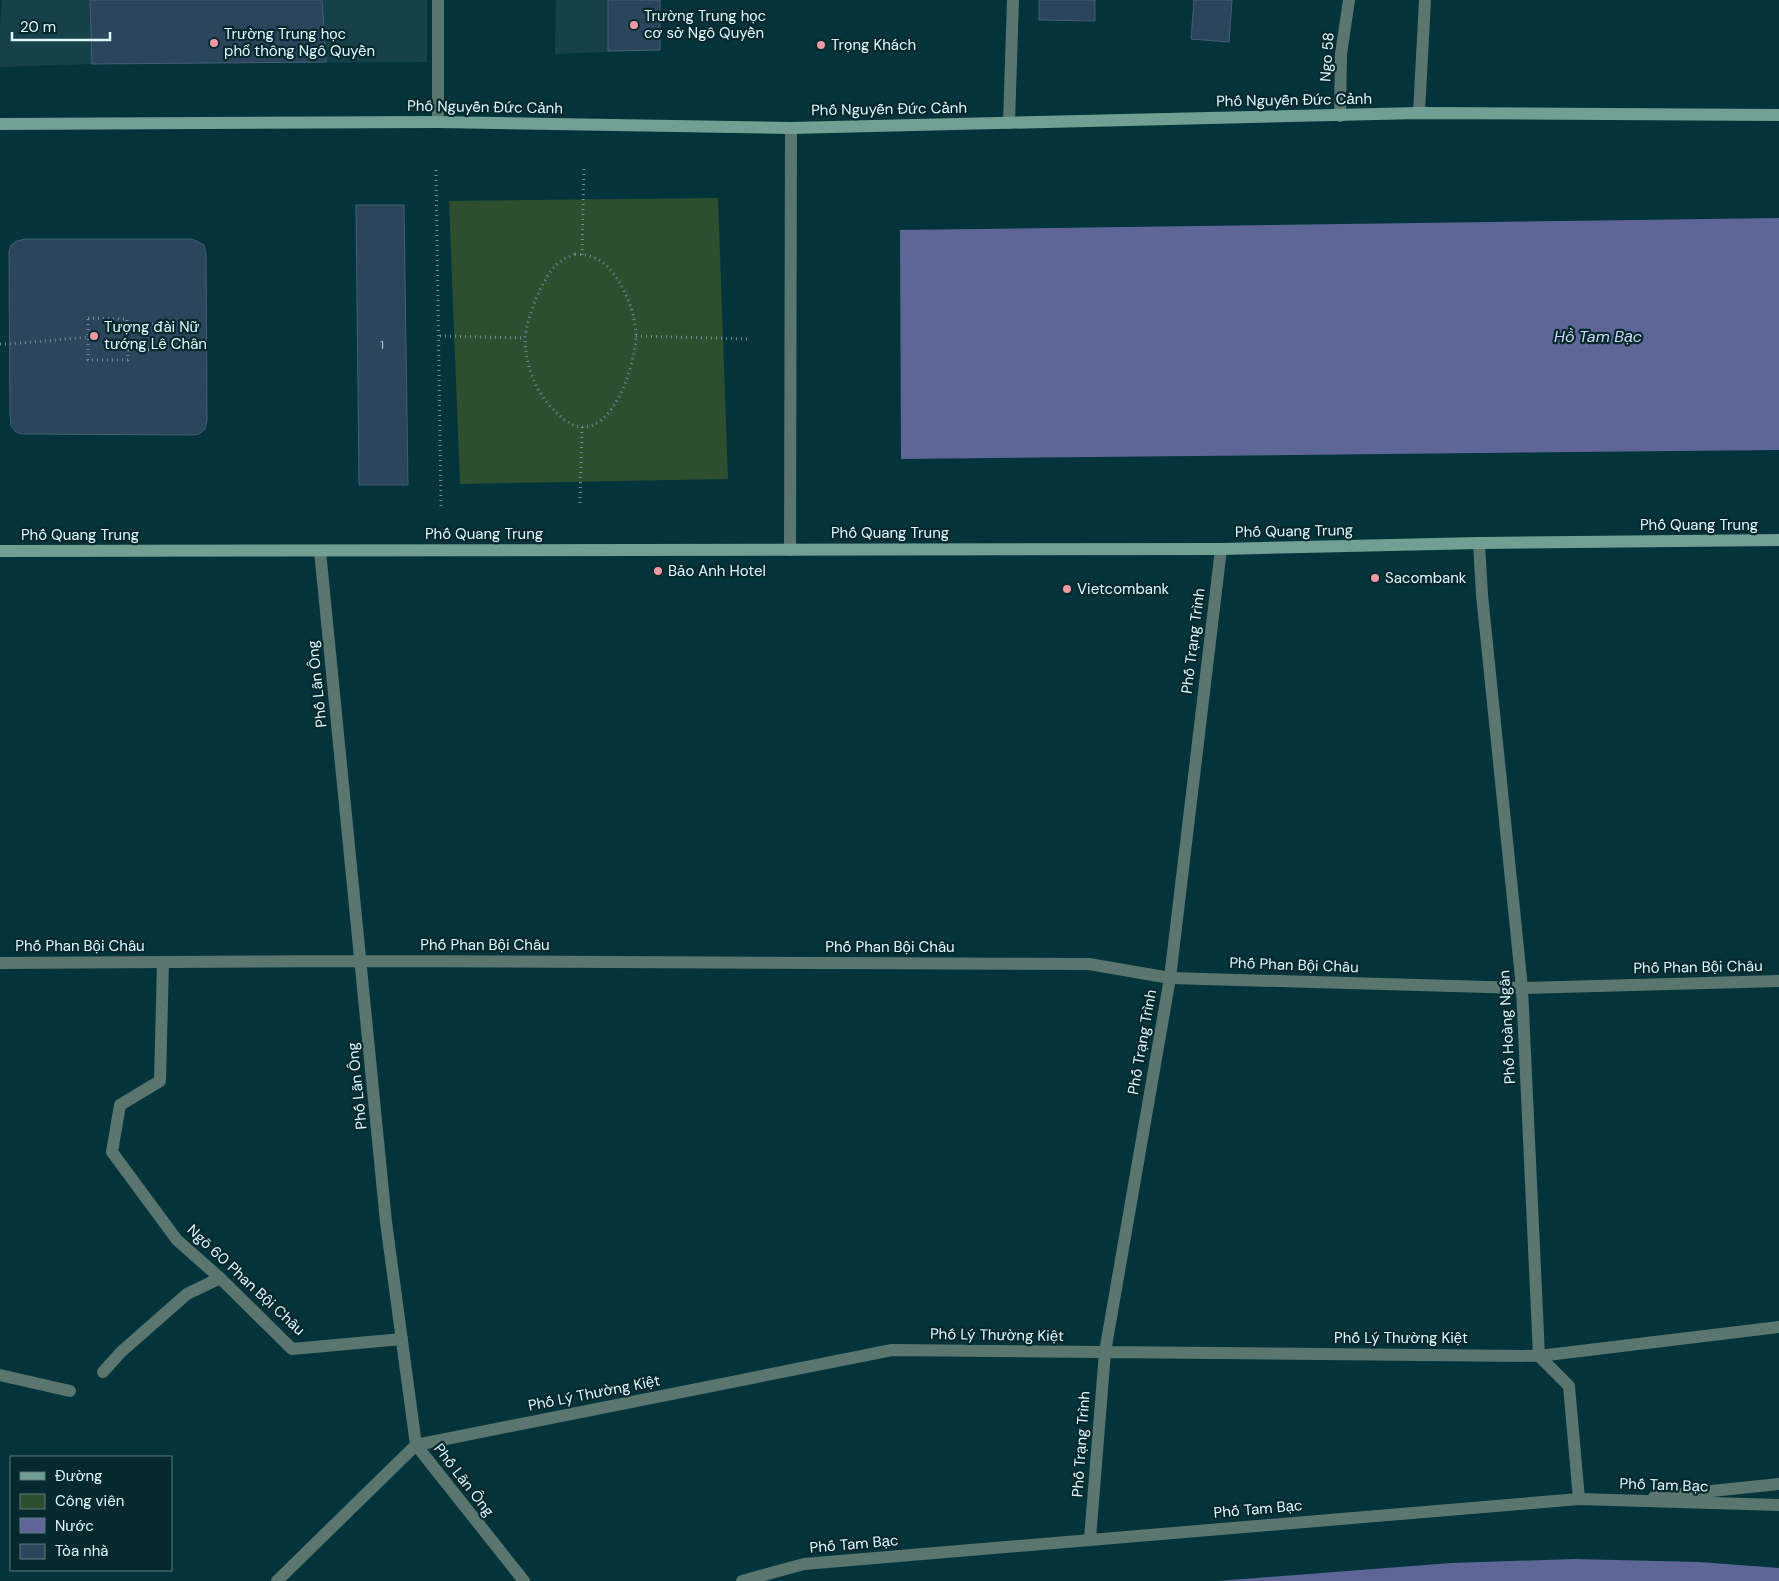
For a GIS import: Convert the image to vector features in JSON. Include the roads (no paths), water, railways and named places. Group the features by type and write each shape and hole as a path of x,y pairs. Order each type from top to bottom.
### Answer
{"main road":[{"name":"Phố Nguyễn Đức Cảnh","path":"0,124 438,122 791,128 1419,113 1779,114"},
{"name":"Phố Quang Trung","path":"0,551 1220,549 1479,543 1779,540"}],"street":[{"path":"438,0 438,122"},
{"path":"1009,123 1014,0"},
{"name":"Ngo 58","path":"1340,116 1342,54 1349,0"},
{"path":"1419,113 1425,0"},
{"path":"790,550 791,128"},
{"name":"Phố Hoàng Ngân","path":"1479,543 1484,615 1522,988 1538,1356"},
{"name":"Phố Trạng Trình","path":"1090,1539 1105,1352 1170,978 1220,549"},
{"name":"Phố Lãn Ông","path":"320,551 386,1222 416,1445 524,1581"},
{"name":"Phố Phan Bội Châu","path":"0,963 361,961 1089,964 1170,978 1522,988 1779,981"},
{"name":"Ngõ 60 Phan Bội Châu","path":"163,962 160,1081 120,1105 112,1152 177,1240 220,1278 292,1349 402,1339"},
{"path":"102,1372 121,1352 187,1294 220,1278"},
{"name":"Phố Lý Thường Kiệt","path":"416,1445 892,1350 1538,1356 1779,1327"},
{"path":"1538,1356 1569,1386 1579,1499"},
{"path":"0,1374 70,1391"},
{"path":"277,1581 416,1445"},
{"path":"1632,1500 1779,1484"},
{"name":"Phố Tam Bạc","path":"742,1581 804,1564 1579,1499 1779,1505"}],"water":[{"name":"Hồ Tam Bạc","path":"1779,218 1779,450 901,459 900,230"},
{"path":"1574,1559 1699,1562 1779,1568 1779,1581 1218,1581 1451,1563"}],"place":[{"name":"Trường Trung học cơ sở Ngô Quyền","path":"634,25"},
{"name":"Trường Trung học phổ thông Ngô Quyền","path":"214,43"},
{"name":"Trọng Khách","path":"821,45"},
{"name":"Tượng đài Nữ tướng Lê Chân","path":"94,336"},
{"name":"Bảo Anh Hotel","path":"658,571"},
{"name":"Sacombank","path":"1375,578"},
{"name":"Vietcombank","path":"1067,589"}]}
